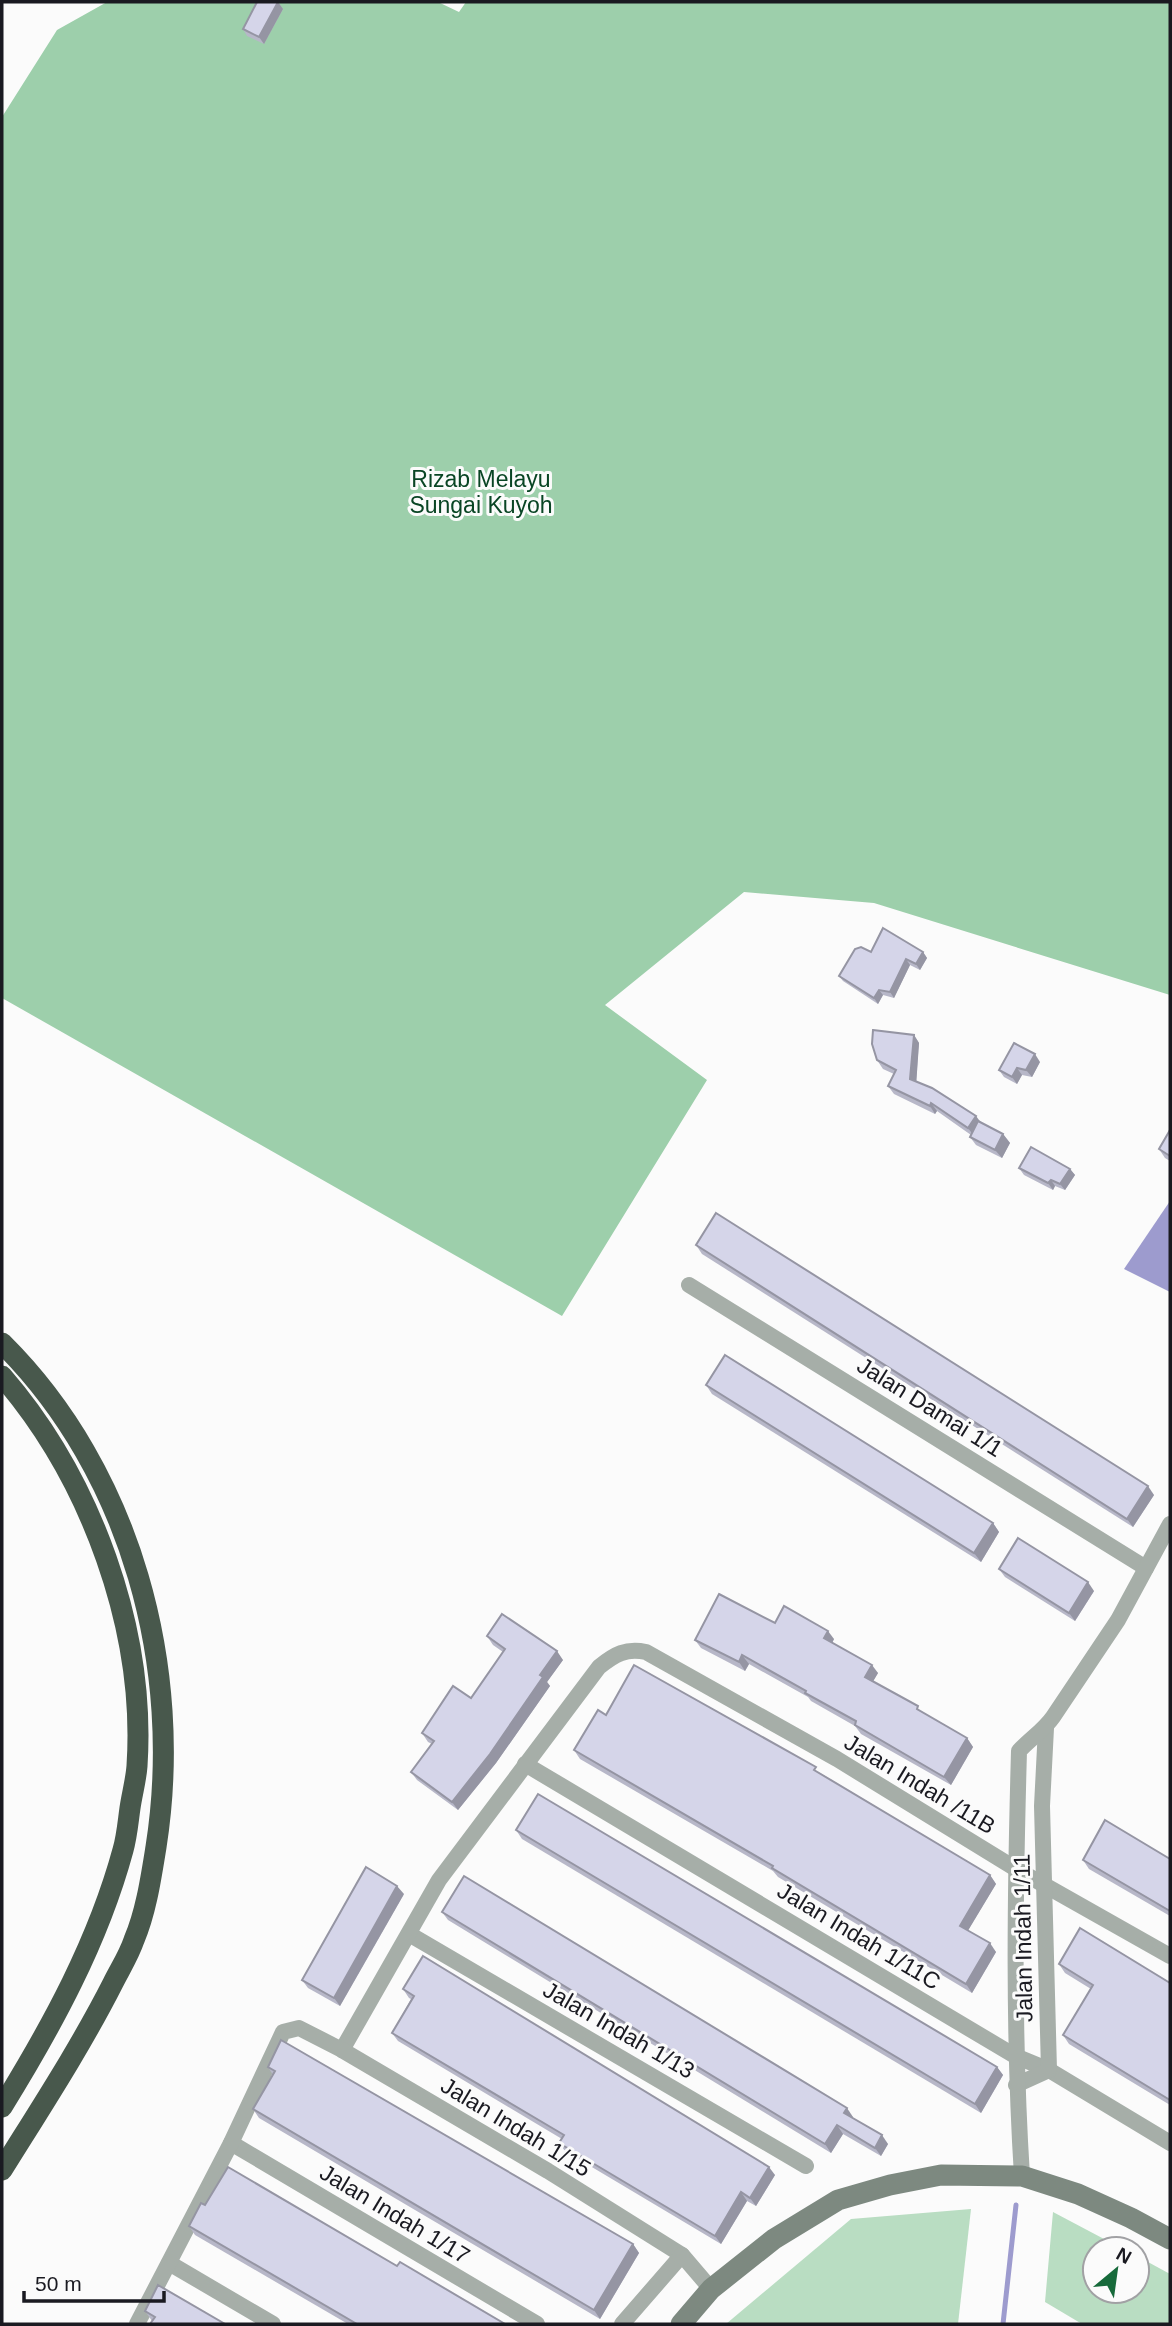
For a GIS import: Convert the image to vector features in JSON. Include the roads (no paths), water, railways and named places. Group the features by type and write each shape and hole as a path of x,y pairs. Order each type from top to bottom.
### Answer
{"highway":[{"path":"2,1343 51,1401 87,1457 113,1507 136,1565 152,1625 164,1759 158,1839 152,1875 135,1940 76,2049 2,2170"},
{"path":"2,1376 26,1403 57,1453 87,1510 115,1582 135,1683 137,1766 124,1847 103,1913 62,2004 2,2107"}],"street":[{"name":"Jalan Damai 1/1","path":"689,1284 1146,1567"},
{"name":"Jalan Indah 1/11","path":"1022,2176 1015,2056 1019,1751 1031,1738 1046,1728 1118,1620 1170,1524"},
{"name":"Jalan Indah /11B","path":"525,1764 599,1667 622,1652 646,1652 837,1759 1016,1869 1170,1956"},
{"name":"Jalan Indah 1/11","path":"1046,1728 1042,1806 1049,2070"},
{"path":"342,2050 439,1880 525,1764"},
{"name":"Jalan Indah 1/11C","path":"525,1764 1015,2056 1049,2070 1170,2143"},
{"name":"Jalan Indah 1/13","path":"409,1934 806,2166"},
{"name":"Jalan Indah 1/15","path":"231,2143 282,2032 299,2028 342,2050 548,2171 681,2255 711,2289"},
{"path":"1016,2085 1049,2070"},
{"path":"137,2324 231,2143"},
{"name":"Jalan Indah 1/17","path":"231,2143 537,2324"},
{"path":"681,2324 711,2289 774,2239 838,2200 890,2185 941,2175 1022,2176 1078,2194 1170,2239"},
{"path":"622,2324 681,2255"},
{"path":"169,2263 273,2324"}],"water":[{"path":"1170,1201 1170,1292 1124,1269"}],"waterway":[{"path":"1003,2324 1016,2205"}],"park label":[{"name":"Rizab Melayu Sungai Kuyoh","path":"481,492"}]}
